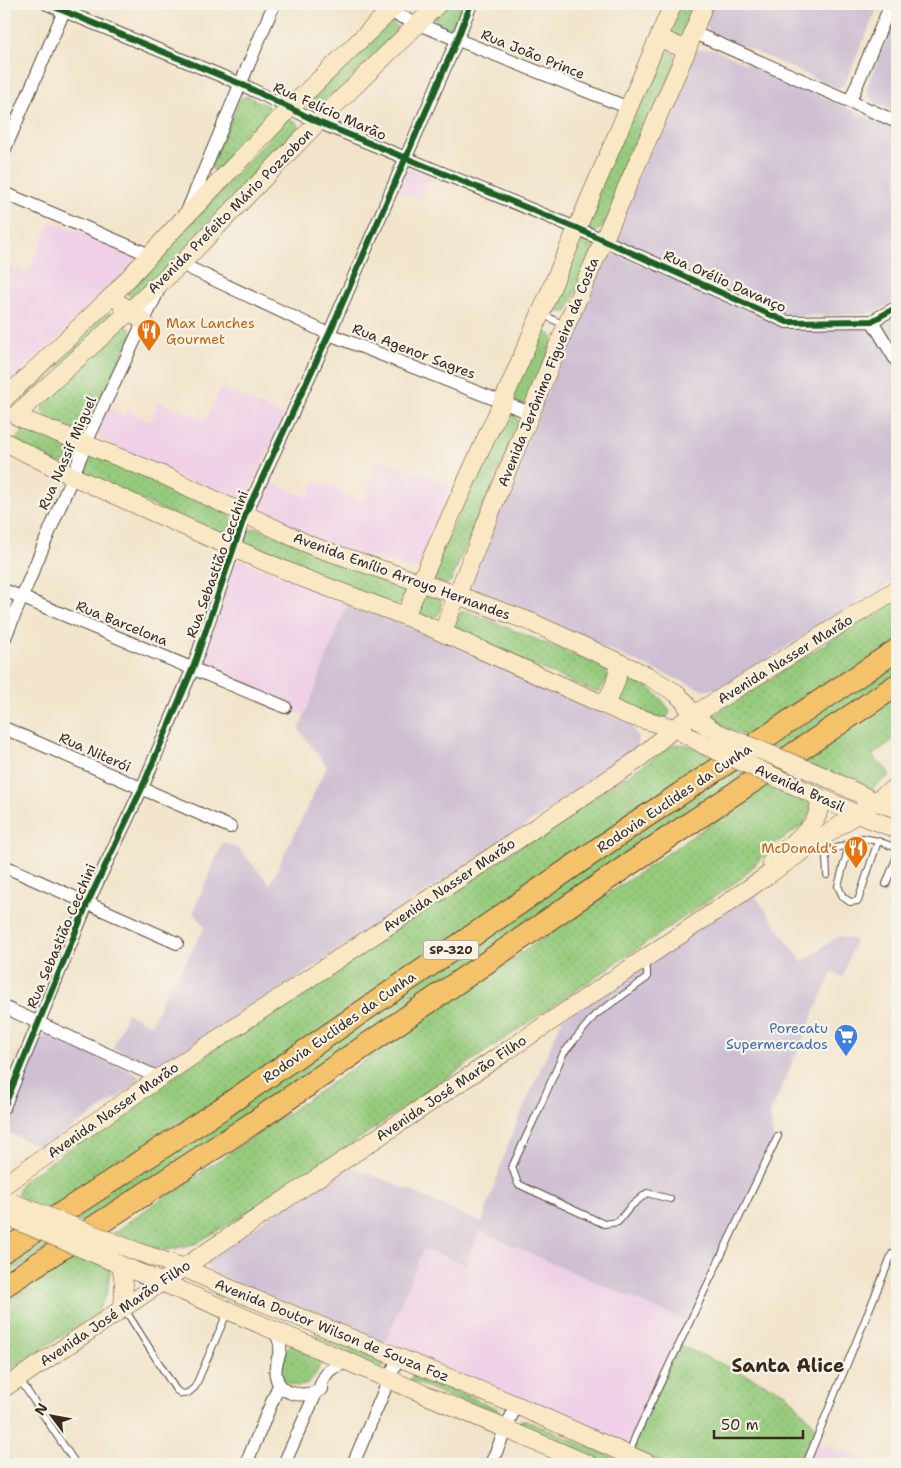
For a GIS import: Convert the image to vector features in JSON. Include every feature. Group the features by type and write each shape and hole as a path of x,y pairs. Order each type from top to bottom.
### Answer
{"highway":[{"name":"Rodovia Euclides da Cunha","path":"4,1251 221,1109 630,827 897,650"},
{"name":"SP-320","path":"4,1286 250,1126 658,845 897,686"}],"main road":[{"name":"Avenida Prefeito Mário Pozzobon","path":"13,412 180,264 318,122 438,4"},
{"name":"Avenida Jerônimo Figueira da Costa","path":"405,616 503,401 673,4"},
{"name":"Avenida Jerônimo Figueira da Costa","path":"444,632 457,595 566,326 687,50 692,32 704,4"},
{"name":"Avenida Prefeito Mário Pozzobon","path":"4,399 112,296 290,108 394,8"},
{"path":"659,38 687,50"},
{"path":"112,296 144,322"},
{"path":"13,412 18,423 14,434 4,441 72,476 303,578 444,632 627,715 674,728"},
{"name":"Avenida Emílio Arroyo Hernandes","path":"13,412 163,475 312,546 531,622 648,676 676,693 685,702 692,716 716,732"},
{"name":"Avenida Nasser Marão","path":"4,1186 159,1078 636,761 674,728 897,589"},
{"path":"603,704 615,683 618,670 617,662"},
{"name":"Avenida Brasil","path":"674,728 704,745 856,814 897,829"},
{"name":"Avenida Brasil","path":"716,732 897,809"},
{"name":"Avenida José Marão Filho","path":"4,1388 723,906 820,848 856,814 897,786"},
{"path":"723,906 807,830 818,816 821,805 816,795"},
{"name":"Avenida Doutor Wilson de Souza Foz","path":"7,1207 182,1267 236,1292 399,1356 516,1405 628,1460 648,1464"},
{"name":"Avenida Doutor Wilson de Souza Foz","path":"7,1207 117,1264 588,1464"},
{"path":"117,1264 124,1284 123,1307"},
{"path":"228,1311 236,1292"},
{"path":"274,1330 290,1322 311,1330 321,1325"}],"street":[{"name":"Rua Felício Marão","path":"47,4 65,7 241,84 318,122 576,228 602,241"},
{"path":"185,217 274,4"},
{"name":"Rua João Prince","path":"372,4 394,8 418,24 629,108"},
{"name":"Rua Sebastião Cecchini","path":"4,1107 87,904 142,788 193,668 245,515 329,334 471,4"},
{"path":"850,101 891,4"},
{"path":"4,151 65,7"},
{"path":"692,32 897,122"},
{"path":"4,193 150,255"},
{"name":"Rua Orélio Davanço","path":"602,241 787,322 872,321"},
{"name":"Rua Agenor Sagres","path":"180,264 329,334 530,413"},
{"name":"Rua Nassif Miguel","path":"4,640 86,444 163,280"},
{"path":"897,307 872,321 897,362"},
{"name":"Rua Barcelona","path":"4,590 285,707"},
{"name":"Rua Niterói","path":"4,728 230,827"},
{"path":"4,866 177,943"},
{"path":"4,1007 159,1078"},
{"path":"274,1330 280,1347 276,1377 279,1385 289,1392 309,1395 316,1393 322,1389 320,1387 324,1376 332,1368 344,1363 350,1363"},
{"path":"353,1464 399,1356"},
{"path":"246,1464 279,1385"},
{"path":"284,1464 316,1393"},
{"path":"491,1464 516,1405"}],"lane":[{"path":"540,313 566,326"},
{"path":"827,876 826,857 820,848 863,838 897,848"},
{"path":"850,842 838,886 844,898 850,902 858,901 878,841"},
{"path":"886,884 897,856"},
{"path":"642,960 647,970 647,978 596,1015 563,1054 512,1167 518,1184 604,1224 618,1222 630,1207 647,1193 670,1199"},
{"path":"628,1460 634,1437 778,1136"},
{"path":"806,1464 892,1254"},
{"path":"123,1307 176,1390 182,1394 188,1393 195,1387 228,1311"},
{"path":"19,1378 76,1464"},
{"path":"4,1456 9,1464"}],"shaded area":[{"path":"712,4 879,4 845,84 837,88 709,31 705,23"},
{"path":"897,14 897,113 873,101 866,89"},
{"path":"711,48 897,130 897,300 876,312 867,314 790,316 619,242 614,233 693,50"},
{"path":"412,169 431,177 420,200 397,190 405,172"},
{"path":"51,221 131,252 136,258 134,266 4,388 4,264 27,274"},
{"path":"609,255 617,255 785,326 849,325 869,328 875,332 897,370 897,579 722,687 709,690 698,688 473,592 467,587 601,262"},
{"path":"897,313 897,352 882,328 884,319"},
{"path":"221,388 284,416 246,498 235,502 101,440 97,429 108,407 125,417 127,410 151,422 158,401 205,420"},
{"path":"380,460 457,486 423,564 412,569 313,540 258,513 255,501 266,480 308,498 314,480 362,502"},
{"path":"243,560 347,604 304,715 290,709 288,701 208,666 205,658 234,563"},
{"path":"347,604 398,622 632,725 638,738 635,752 169,1064 155,1066 113,1048 127,1013 151,1025 170,983 179,975 205,927 193,912 223,842 239,849 270,884 327,766 299,730"},
{"path":"752,891 802,962 839,936 855,940 843,977 832,972 770,1114 774,1144 689,1323 479,1231 466,1265 423,1249 385,1343 226,1280 210,1271 207,1260 345,1164 482,1223 509,1141 563,1018"},
{"path":"49,1036 134,1073 139,1076 140,1082 43,1148 4,1131 4,1128 40,1038"},
{"path":"479,1231 689,1323 632,1449 385,1343 423,1248"},
{"path":"815,1442 879,1464 806,1464"}],"green space":[{"path":"446,4 463,4 451,27 444,27 435,22 435,15"},
{"path":"678,4 700,4 682,39 671,36 669,26"},
{"path":"389,22 397,27 395,35 319,110 310,109 307,104 309,99"},
{"path":"665,51 674,53 677,62 603,227 596,232 588,228 584,220 658,54"},
{"path":"247,96 268,106 271,113 221,171 215,172 211,166 240,99"},
{"path":"286,120 291,120 298,124 299,129 140,295 130,297 126,291"},
{"path":"583,237 591,241 594,249 567,312 559,312 552,309 550,300 575,242"},
{"path":"108,311 112,316 24,401 18,396"},
{"path":"124,327 129,328 133,333 88,424 83,430 76,431 47,418 42,411 43,403"},
{"path":"543,332 551,334 553,340 529,403 523,405 514,401 510,395 535,336"},
{"path":"506,412 515,415 519,423 451,581 446,585 434,580 432,573"},
{"path":"25,426 68,445 71,451 67,461 60,464 14,442 23,432"},
{"path":"96,456 162,481 229,514 233,521 228,533 221,536 90,477 85,470 89,459"},
{"path":"256,528 402,583 406,591 401,603 392,606 248,549 245,540 249,530"},
{"path":"426,593 438,596 441,601 441,611 432,618 422,616 417,610 422,595"},
{"path":"897,598 897,642 752,739 710,721 715,714"},
{"path":"467,611 603,667 607,673 606,682 600,691 593,691 459,634 455,624 461,612"},
{"path":"897,655 897,675 782,752 765,744"},
{"path":"623,676 644,685 662,699 670,712 667,717 662,720 615,701"},
{"path":"897,695 897,737 872,755 888,771 889,776 871,789 864,790 800,760"},
{"path":"675,744 687,745 719,759 54,1212 28,1202 20,1196 18,1191 23,1181 176,1075"},
{"path":"731,764 749,772 91,1226 68,1217"},
{"path":"772,782 805,797 810,803 810,813 803,825 776,843 742,878 282,1192 195,1244 168,1250 149,1247 112,1233"},
{"path":"34,1239 52,1245 4,1277 4,1258"},
{"path":"78,1256 100,1264 110,1271 107,1293 96,1314 4,1373 4,1303"},
{"path":"289,1326 312,1335 319,1332 383,1360 383,1369 287,1327"},
{"path":"291,1344 323,1358 314,1377 305,1385 289,1384 280,1371 283,1357"},
{"path":"679,1345 786,1393 819,1431 806,1464 666,1464 632,1449"},
{"path":"415,1374 498,1409 500,1411 500,1418 410,1380"},
{"path":"521,1420 525,1420 614,1458 617,1464 599,1464 519,1430 517,1426"}],"cycle path":[{"path":"47,4 241,84 318,122 576,228 787,322 872,321 897,307"},
{"path":"4,1107 87,904 142,788 193,668 245,515 329,334 471,4"}],"place":[{"name":"Max Lanches Gourmet","path":"149,352"},
{"name":"McDonald's","path":"856,869"},
{"name":"Porecatu Supermercados","path":"846,1057"}],"district":[{"name":"Santa Alice","path":"788,1365"}]}
